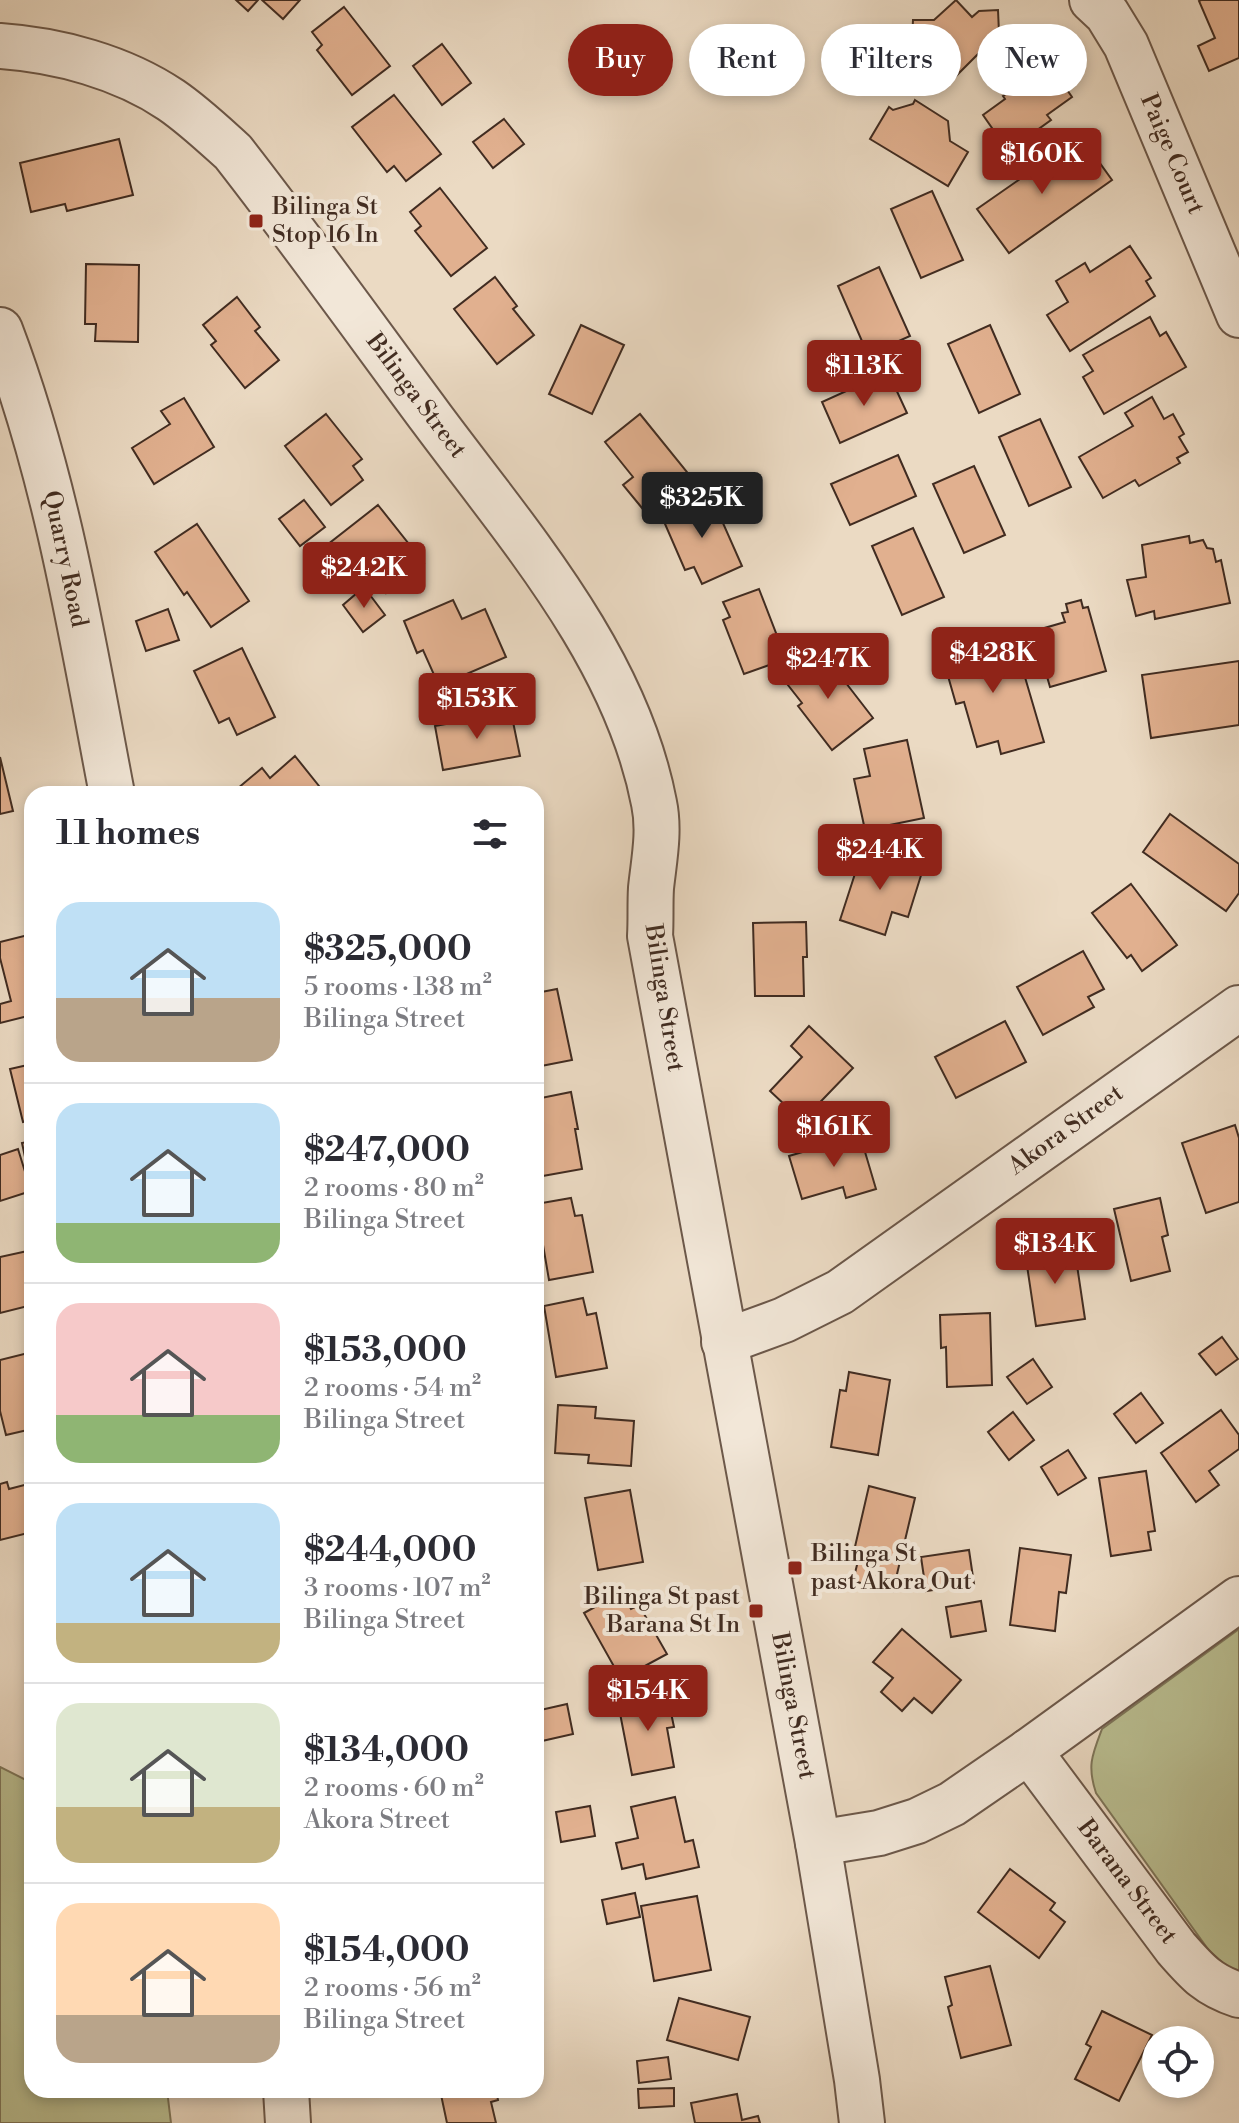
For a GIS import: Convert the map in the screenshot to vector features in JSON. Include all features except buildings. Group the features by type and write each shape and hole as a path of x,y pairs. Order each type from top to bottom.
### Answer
{"street":[{"name":"Paige Court","path":"1092,0 1107,14 1126,45 1239,315"},
{"name":"Bilinga Street","path":"0,46 61,54 131,79 169,98 233,152 544,570 606,666 645,764 655,807 656,848 650,936 818,1843 862,2123"},
{"name":"Quarry Road","path":"0,330 34,426 51,488 111,786"},
{"name":"Akora Street","path":"724,1342 784,1320 840,1292 1239,1008"},
{"path":"818,1843 879,1833 917,1821 952,1804 1239,1599"},
{"name":"Barana Street","path":"1029,1751 1176,1948 1195,1970 1217,1988 1239,1995"},
{"path":"286,2098 288,2123"}],"green space":[{"path":"1239,1629 1239,1972 1210,1952 1096,1793 1091,1768 1102,1729"},
{"path":"0,1767 24,1779 24,2098 168,2098 171,2123 0,2123"}],"place":[{"name":"Bilinga St Stop 16 In","path":"256,221"},
{"name":"Bilinga St past Akora Out","path":"795,1568"},
{"name":"Bilinga St past Barana St In","path":"756,1611"}]}
